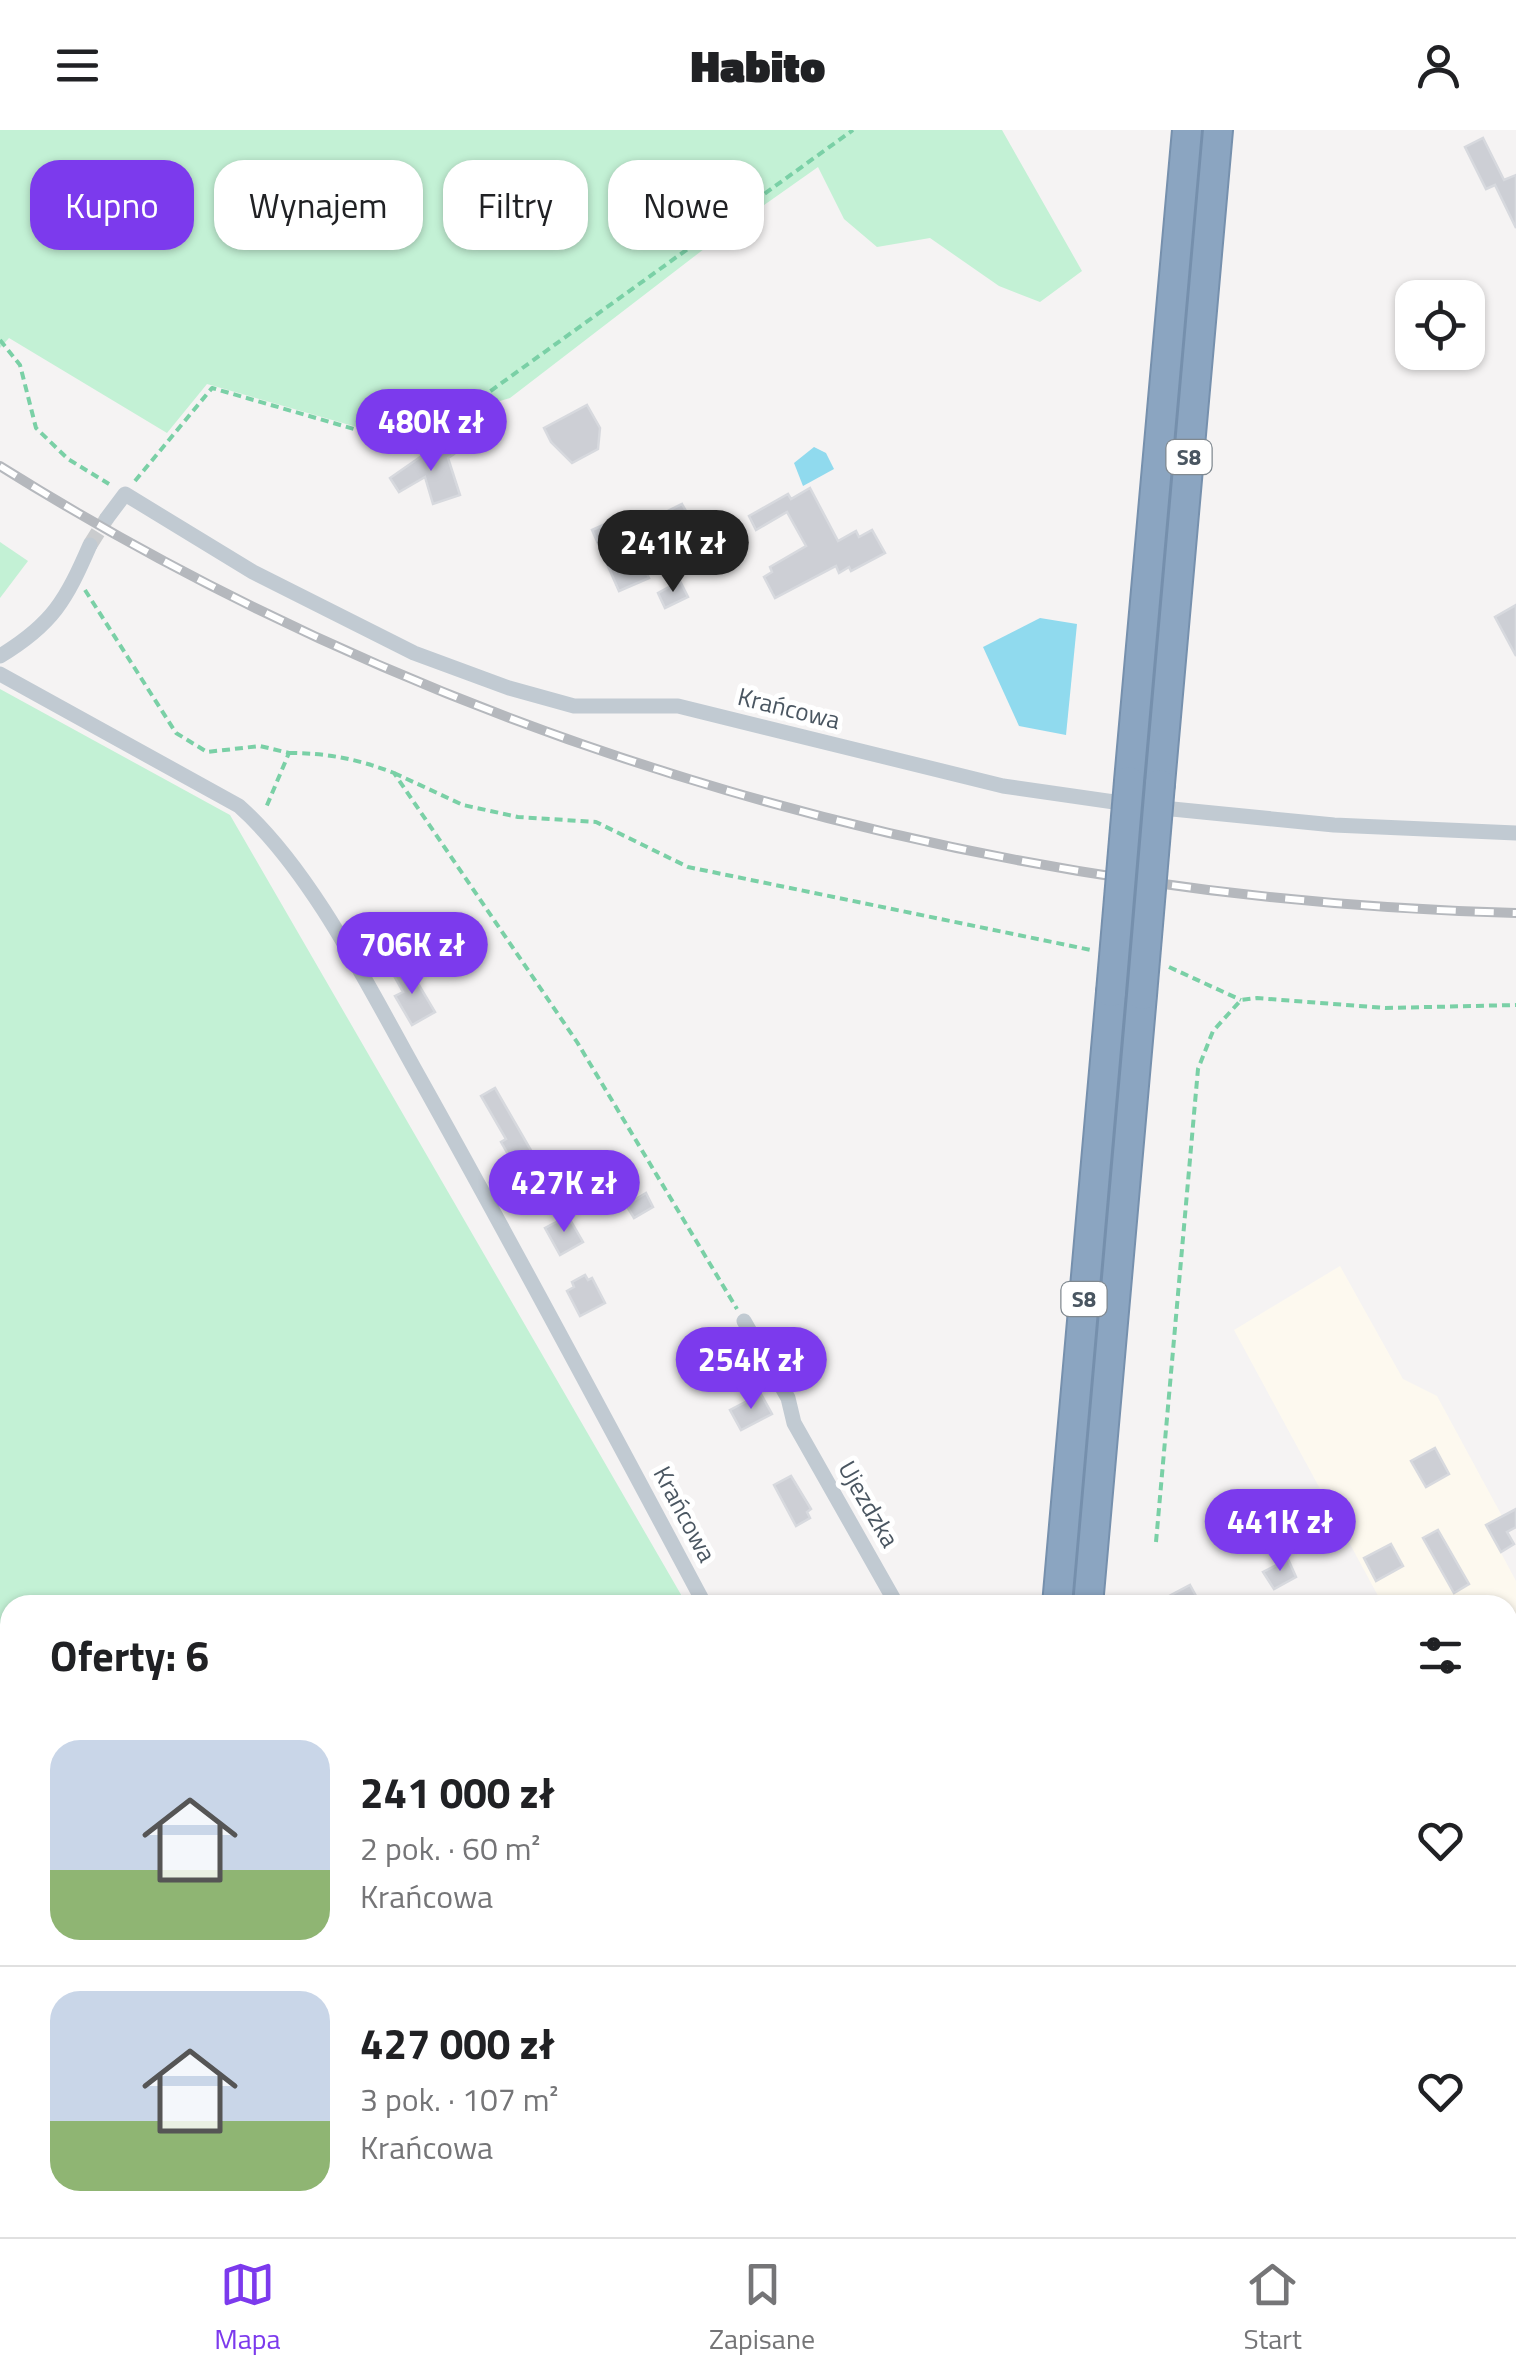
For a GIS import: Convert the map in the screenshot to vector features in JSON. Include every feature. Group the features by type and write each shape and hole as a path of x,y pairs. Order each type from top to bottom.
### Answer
{"highway":[{"name":"S8","path":"1058,1595 1187,130"},
{"name":"S8","path":"1089,1595 1218,130"}],"street":[{"path":"106,518 125,494"},
{"name":"Krańcowa","path":"125,494 253,572 414,652 510,688 574,706 678,706 1003,786 1142,806 1334,825 1516,833"},
{"path":"0,656 40,631 76,576 90,544"},
{"name":"Krańcowa","path":"0,674 216,791 259,824 296,872 489,1202 700,1595"},
{"name":"Ujezdzka","path":"744,1321 788,1398 794,1423 891,1595"}],"path":[{"path":"0,340 20,365 36,428 68,459 125,494 212,388 368,434 441,423 853,130"},
{"path":"76,576 176,733 206,752 260,746 289,753 356,759 464,805 518,817 596,822 688,867 1104,953"},
{"path":"259,824 289,753"},
{"path":"394,773 577,1042 744,1321"},
{"path":"1157,964 1175,968 1241,1000 1384,1008 1516,1005"},
{"path":"1156,1542 1198,1069 1213,1031 1241,1000"}],"shaded area":[{"path":"1340,1266 1403,1379 1437,1396 1502,1516 1486,1525 1516,1581 1516,1595 1378,1595 1234,1330"}],"green space":[{"path":"0,130 1002,130 1082,271 1040,302 999,286 930,238 877,247 844,219 818,167 764,205 764,160 608,160 608,250 703,250 510,398 416,426 367,430 207,384 167,433 9,338 0,348"},
{"path":"0,542 28,561 0,598"},
{"path":"0,689 230,815 681,1595 0,1595"}],"water":[{"path":"814,447 826,453 834,469 803,486 794,463"},
{"path":"1040,618 1077,624 1066,735 1019,726 983,647"}],"building":[{"path":"1483,138 1504,180 1516,175 1516,228 1495,185 1486,189 1465,147"},
{"path":"587,405 600,428 598,449 572,463 551,442 544,428"},
{"path":"446,439 454,454 448,458 460,495 433,504 425,477 399,492 390,478"},
{"path":"810,488 838,541 856,531 859,537 872,530 885,553 851,571 849,567 839,573 836,566 775,598 764,577 772,572 770,567 806,546 787,512 756,530 749,516 788,494 791,499"},
{"path":"682,504 691,520 634,545 649,578 619,591 592,530 619,518 625,532"},
{"path":"680,581 688,597 665,608 658,593"},
{"path":"1516,605 1516,656 1495,617"},
{"path":"407,965 435,1012 412,1025 395,996 403,992 393,974"},
{"path":"495,1088 536,1159 517,1170 501,1142 506,1139 481,1096"},
{"path":"646,1193 653,1207 634,1218 626,1205"},
{"path":"568,1216 583,1242 560,1255 545,1228"},
{"path":"585,1275 588,1280 592,1278 605,1303 580,1316 567,1291 574,1287 572,1282"},
{"path":"761,1394 772,1414 741,1430 730,1410"},
{"path":"1435,1448 1449,1474 1426,1487 1411,1461"},
{"path":"791,1476 811,1509 807,1512 810,1518 796,1526 774,1485"},
{"path":"1516,1509 1516,1527 1507,1532 1514,1544 1501,1552 1486,1525"},
{"path":"1438,1530 1469,1584 1454,1593 1423,1538"},
{"path":"1391,1544 1403,1566 1376,1581 1364,1558"},
{"path":"1288,1559 1296,1577 1274,1589 1263,1572"},
{"path":"1190,1585 1196,1595 1171,1595"}],"tunnel":[{"path":"90,545 107,518"}],"railway":[{"path":"0,466 174,566 353,654 538,729 728,791 921,840 1118,877 1316,901 1516,913"}]}
